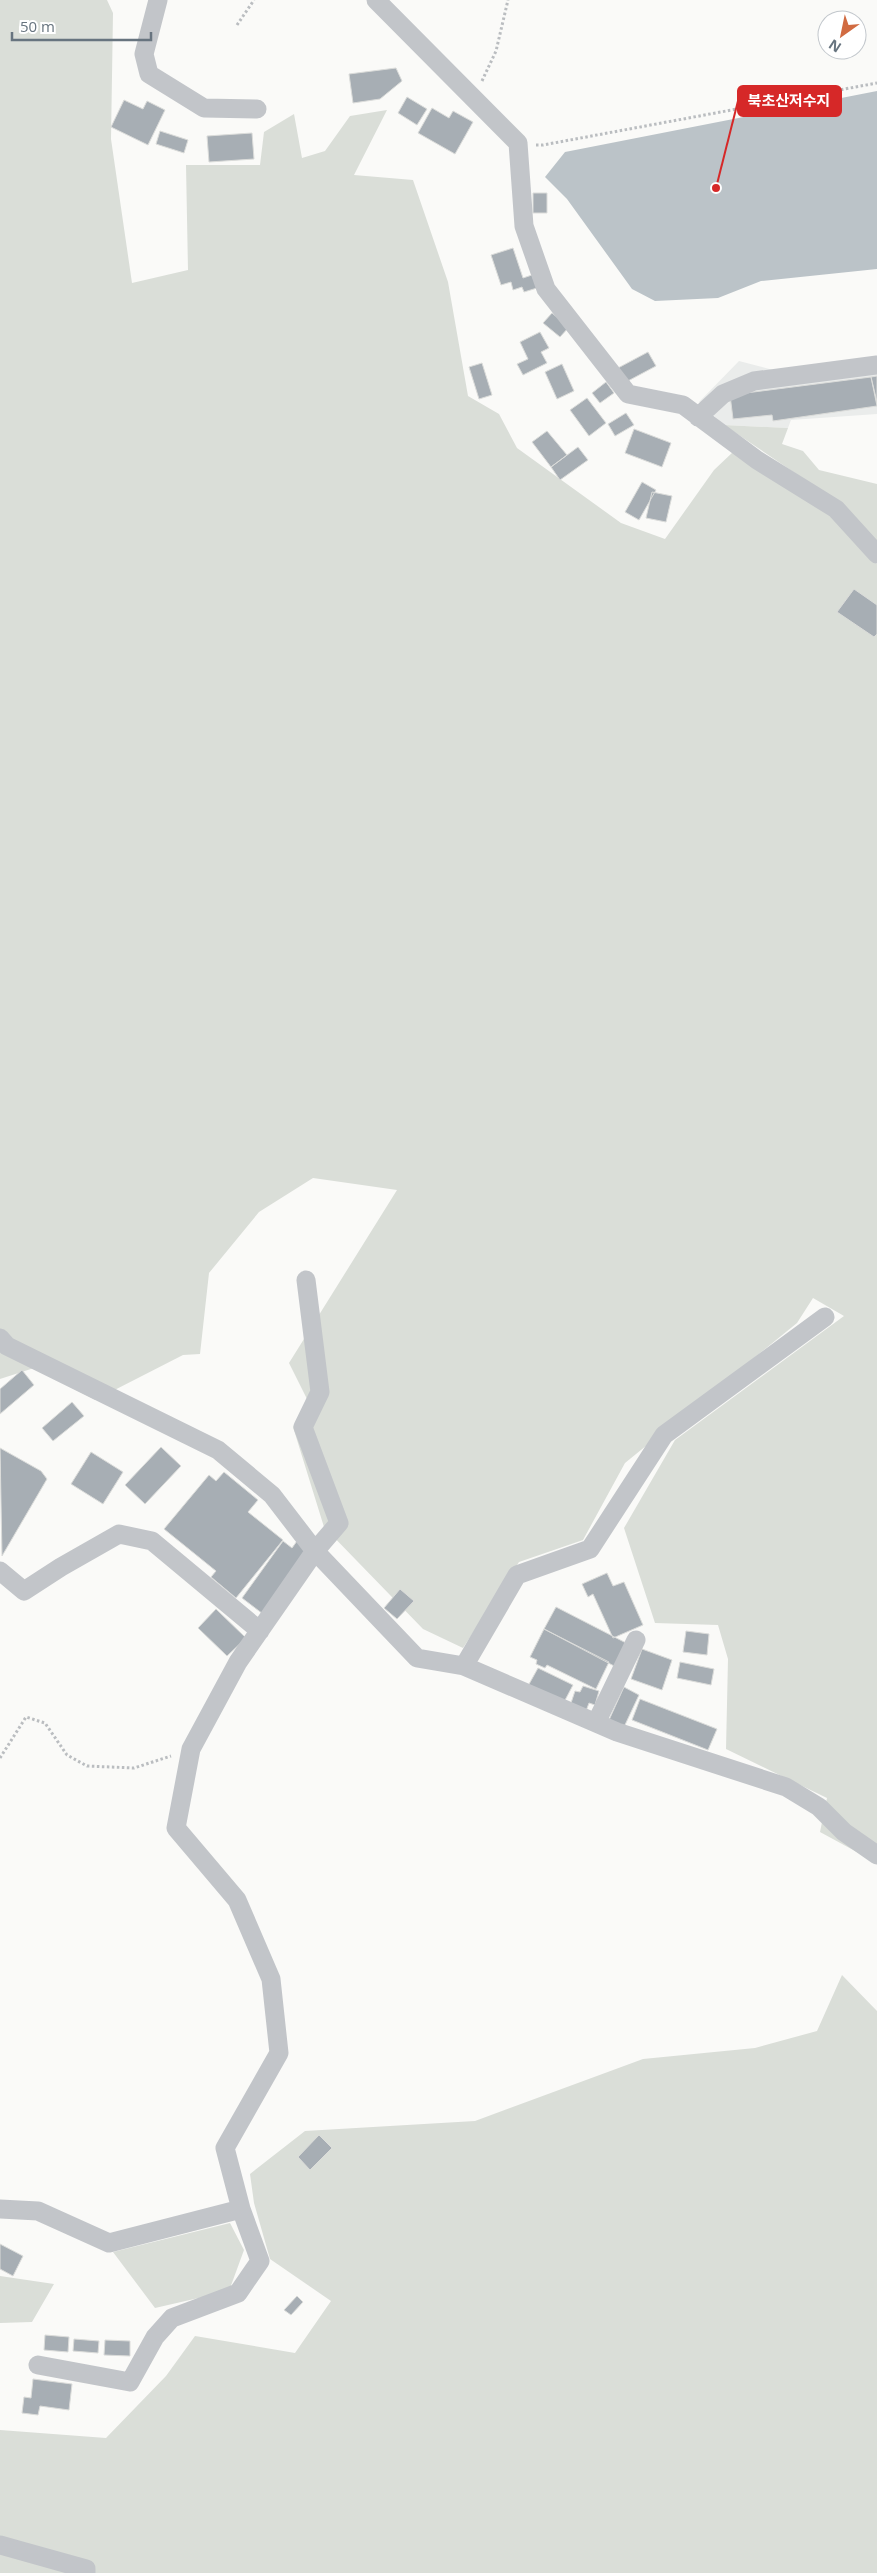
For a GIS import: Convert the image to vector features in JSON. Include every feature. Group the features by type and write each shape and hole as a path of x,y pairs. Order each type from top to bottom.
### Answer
{"street":[{"path":"158,0 144,54 149,74 204,108 257,109"},
{"path":"376,0 518,144 524,226 546,289 628,394 683,405 757,460 836,509 877,554"},
{"path":"698,416 724,394 754,381 877,365"},
{"path":"38,2365 130,2382 155,2337 172,2318 238,2293 260,2261 241,2209 225,2148 278,2054 271,1979 237,1900 176,1828 190,1749 238,1662 315,1551 339,1523 303,1426 320,1392 306,1280"},
{"path":"464,1666 517,1575 590,1549 664,1435 825,1317"},
{"path":"0,1338 7,1346 218,1450 272,1495 315,1551 417,1658 464,1666 617,1732 786,1787 818,1807 844,1832 877,1855"},
{"path":"0,1571 24,1592 61,1567 120,1534 152,1541 260,1631"},
{"path":"596,1723 636,1640"},
{"path":"0,2209 38,2211 109,2243 241,2209"},
{"path":"0,2545 86,2569 86,2573"}],"path":[{"path":"237,25 254,0"},
{"path":"471,96 482,82 496,51 508,0"},
{"path":"518,144 543,145 877,83"},
{"path":"0,1758 26,1717 45,1723 67,1755 87,1766 134,1768 190,1749"}],"shaded area":[{"path":"0,0 107,0 113,13 111,139 132,283 188,270 186,165 260,165 264,132 294,114 302,158 325,151 350,116 387,110 354,175 413,180 448,282 468,396 499,414 517,448 621,523 665,539 714,470 733,452 832,517 877,564 877,1863 820,1832 827,1798 726,1749 728,1659 718,1625 655,1623 624,1528 675,1440 844,1316 813,1298 797,1323 625,1463 583,1540 519,1562 463,1648 423,1629 324,1527 293,1427 308,1401 289,1363 397,1190 313,1178 259,1212 209,1273 200,1354 183,1355 95,1400 34,1368 0,1379"},
{"path":"877,91 877,269 761,281 718,298 655,301 632,289 567,199 545,177 565,152"},
{"path":"877,357 877,414 791,420 788,428 724,425 699,402 739,361 773,370"},
{"path":"724,425 788,428 782,444 803,451 819,470 877,484 877,542 832,498"},
{"path":"842,1975 877,2011 877,2573 0,2573 0,2430 106,2438 166,2376 195,2336 295,2353 331,2301 270,2259 254,2203 250,2174 305,2131 475,2121 643,2059 755,2048 817,2031"},
{"path":"230,2223 244,2250 229,2291 155,2308 113,2252"},
{"path":"0,2276 54,2284 32,2322 0,2323"}],"building":[{"path":"396,68 402,81 380,99 353,103 349,74"},
{"path":"407,97 427,109 417,125 398,113"},
{"path":"124,100 143,109 147,101 165,110 148,145 111,127"},
{"path":"432,108 449,118 453,111 473,122 455,154 418,133"},
{"path":"160,131 188,140 184,153 156,144"},
{"path":"252,133 254,159 209,162 207,136"},
{"path":"533,193 547,193 547,213 533,213"},
{"path":"513,248 523,278 532,275 537,288 524,292 522,287 513,290 511,282 501,285 491,255"},
{"path":"552,313 569,327 560,337 543,323"},
{"path":"540,332 549,348 541,352 547,363 523,375 517,364 528,359 520,342"},
{"path":"648,352 656,366 626,382 618,368"},
{"path":"482,363 492,395 479,399 469,367"},
{"path":"562,364 574,391 557,399 545,372"},
{"path":"877,376 877,402 871,377"},
{"path":"871,377 877,406 773,421 772,415 733,419 730,395"},
{"path":"606,382 614,393 600,403 592,393"},
{"path":"587,398 606,423 589,436 570,410"},
{"path":"626,413 634,425 615,436 608,424"},
{"path":"634,429 671,443 662,467 625,453"},
{"path":"547,431 567,455 551,467 532,442"},
{"path":"578,447 588,460 560,480 551,467"},
{"path":"642,482 656,490 639,520 625,512"},
{"path":"652,492 672,496 666,522 646,518"},
{"path":"854,589 877,605 877,634 874,637 837,612"},
{"path":"22,1370 34,1385 0,1414 0,1389"},
{"path":"72,1402 84,1416 53,1441 42,1428"},
{"path":"161,1447 181,1466 145,1504 125,1485"},
{"path":"0,1448 41,1471 47,1479 2,1556"},
{"path":"91,1452 123,1472 103,1504 71,1484"},
{"path":"224,1472 258,1500 248,1512 283,1540 236,1598 211,1577 216,1571 164,1529 209,1475 216,1481"},
{"path":"283,1541 292,1548 297,1541 309,1550 263,1614 242,1598"},
{"path":"607,1573 613,1586 624,1582 643,1625 613,1638 593,1594 588,1597 582,1584"},
{"path":"400,1589 414,1601 397,1619 384,1608"},
{"path":"556,1607 628,1644 616,1667 544,1629"},
{"path":"216,1609 246,1638 227,1656 198,1628"},
{"path":"544,1629 609,1662 596,1689 547,1665 545,1668 536,1664 537,1660 530,1657"},
{"path":"686,1631 709,1634 707,1655 683,1652"},
{"path":"642,1649 672,1660 662,1690 631,1679"},
{"path":"680,1662 714,1669 711,1685 677,1678"},
{"path":"538,1668 573,1685 563,1704 528,1686"},
{"path":"583,1686 599,1691 595,1705 589,1703 586,1711 570,1706 575,1691 580,1692"},
{"path":"624,1687 639,1695 624,1727 609,1720"},
{"path":"640,1699 717,1729 708,1750 632,1720"},
{"path":"319,2135 332,2148 310,2170 298,2157"},
{"path":"0,2244 23,2256 13,2276 0,2269"},
{"path":"297,2296 303,2302 291,2315 284,2310"},
{"path":"45,2335 69,2337 68,2352 44,2350"},
{"path":"74,2339 99,2341 98,2353 73,2351"},
{"path":"105,2340 130,2341 130,2356 104,2355"},
{"path":"33,2379 72,2384 69,2410 40,2406 38,2415 22,2413 24,2397 31,2398"}],"place":[{"name":"북초산저수지","path":"716,188"}]}
